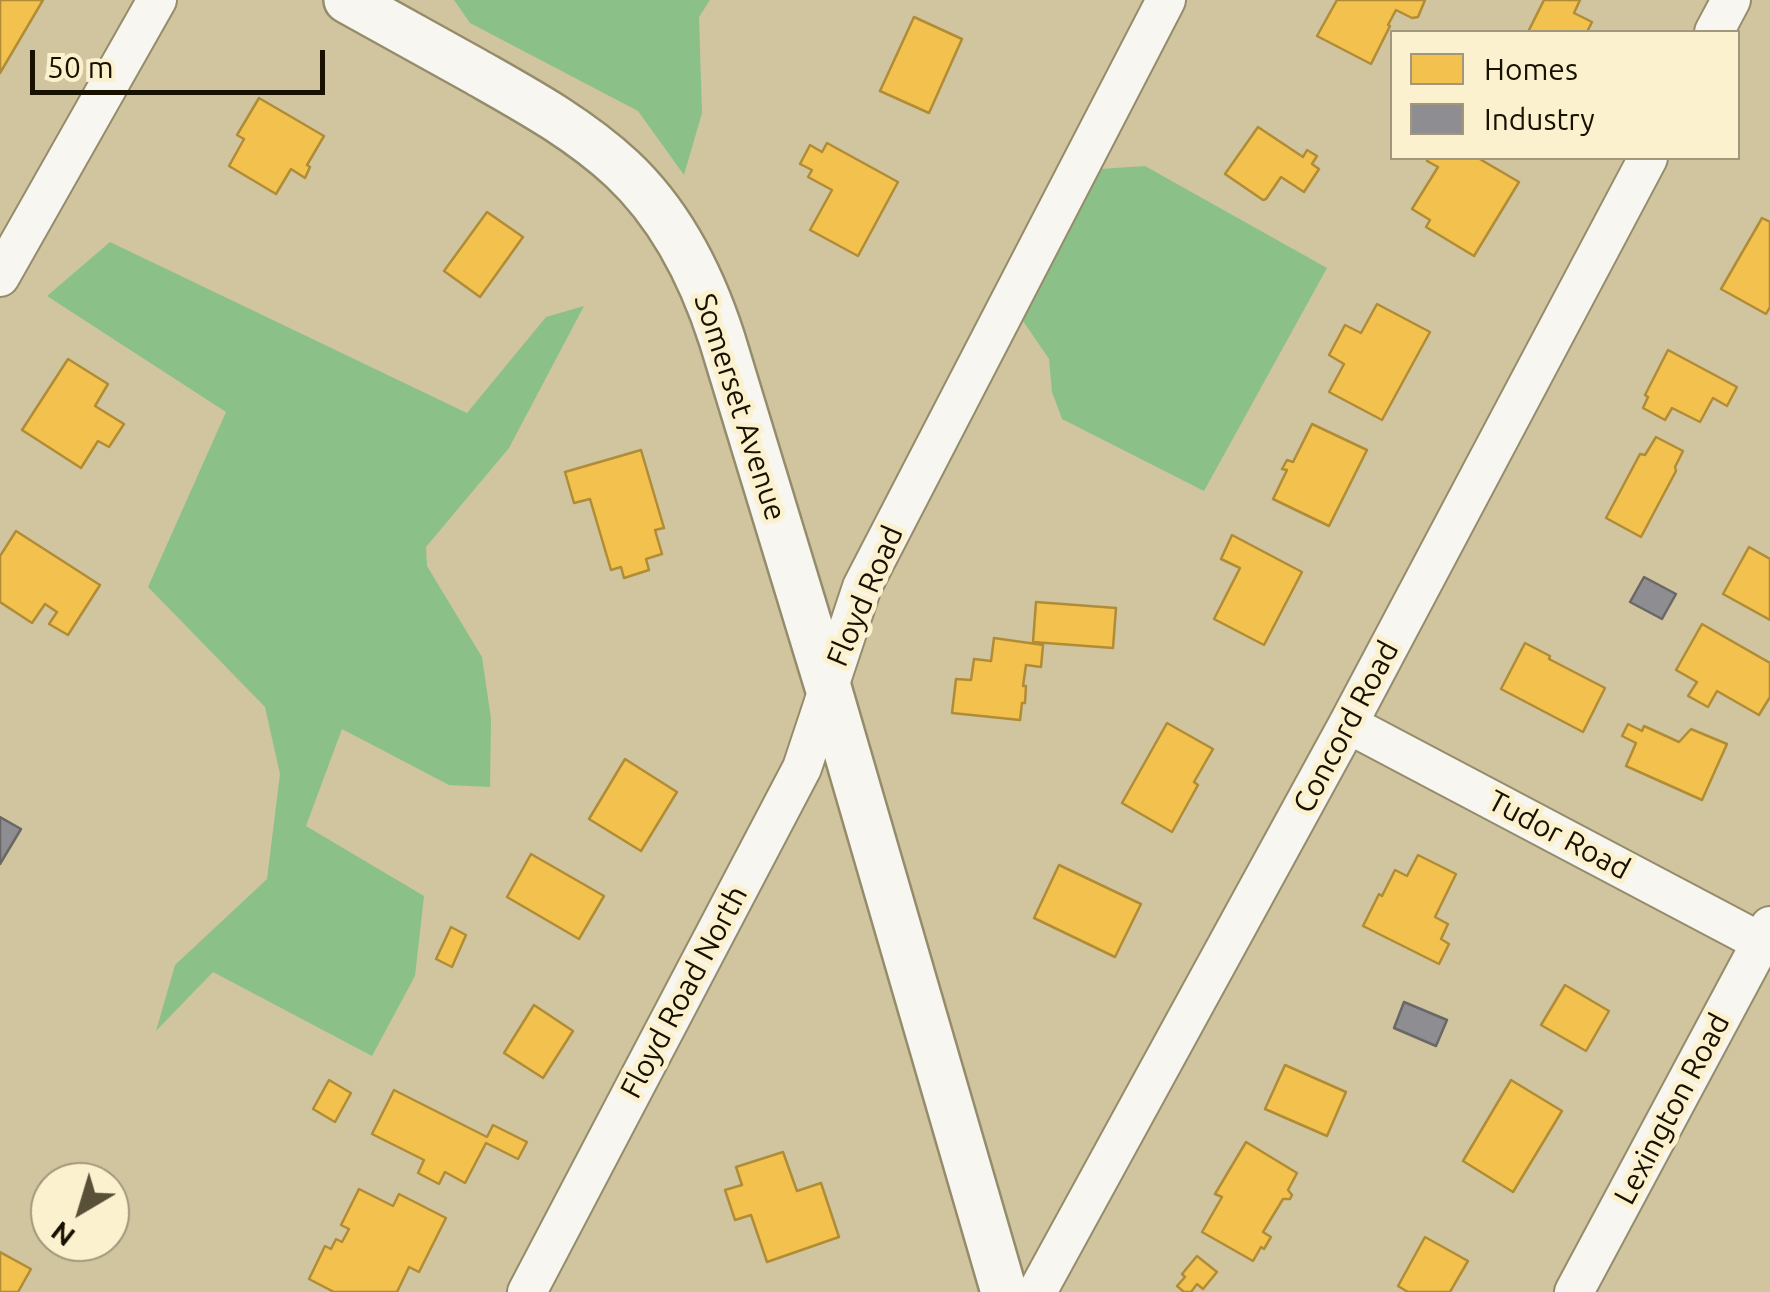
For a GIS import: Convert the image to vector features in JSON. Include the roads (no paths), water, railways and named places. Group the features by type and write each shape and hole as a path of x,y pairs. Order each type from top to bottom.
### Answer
{"street":[{"path":"0,278 156,0"},
{"name":"Somerset Avenue","path":"347,0 574,130 623,170 664,218 711,306 828,687"},
{"name":"Floyd Road","path":"1004,1292 828,687 862,586 1166,0"},
{"path":"1715,30 1731,0"},
{"name":"Concord Road","path":"1037,1292 1348,724 1647,160"},
{"name":"Floyd Road North","path":"528,1292 802,768 828,687"},
{"name":"Tudor Road","path":"1348,724 1767,938"},
{"name":"Lexington Road","path":"1574,1292 1767,938"}]}
